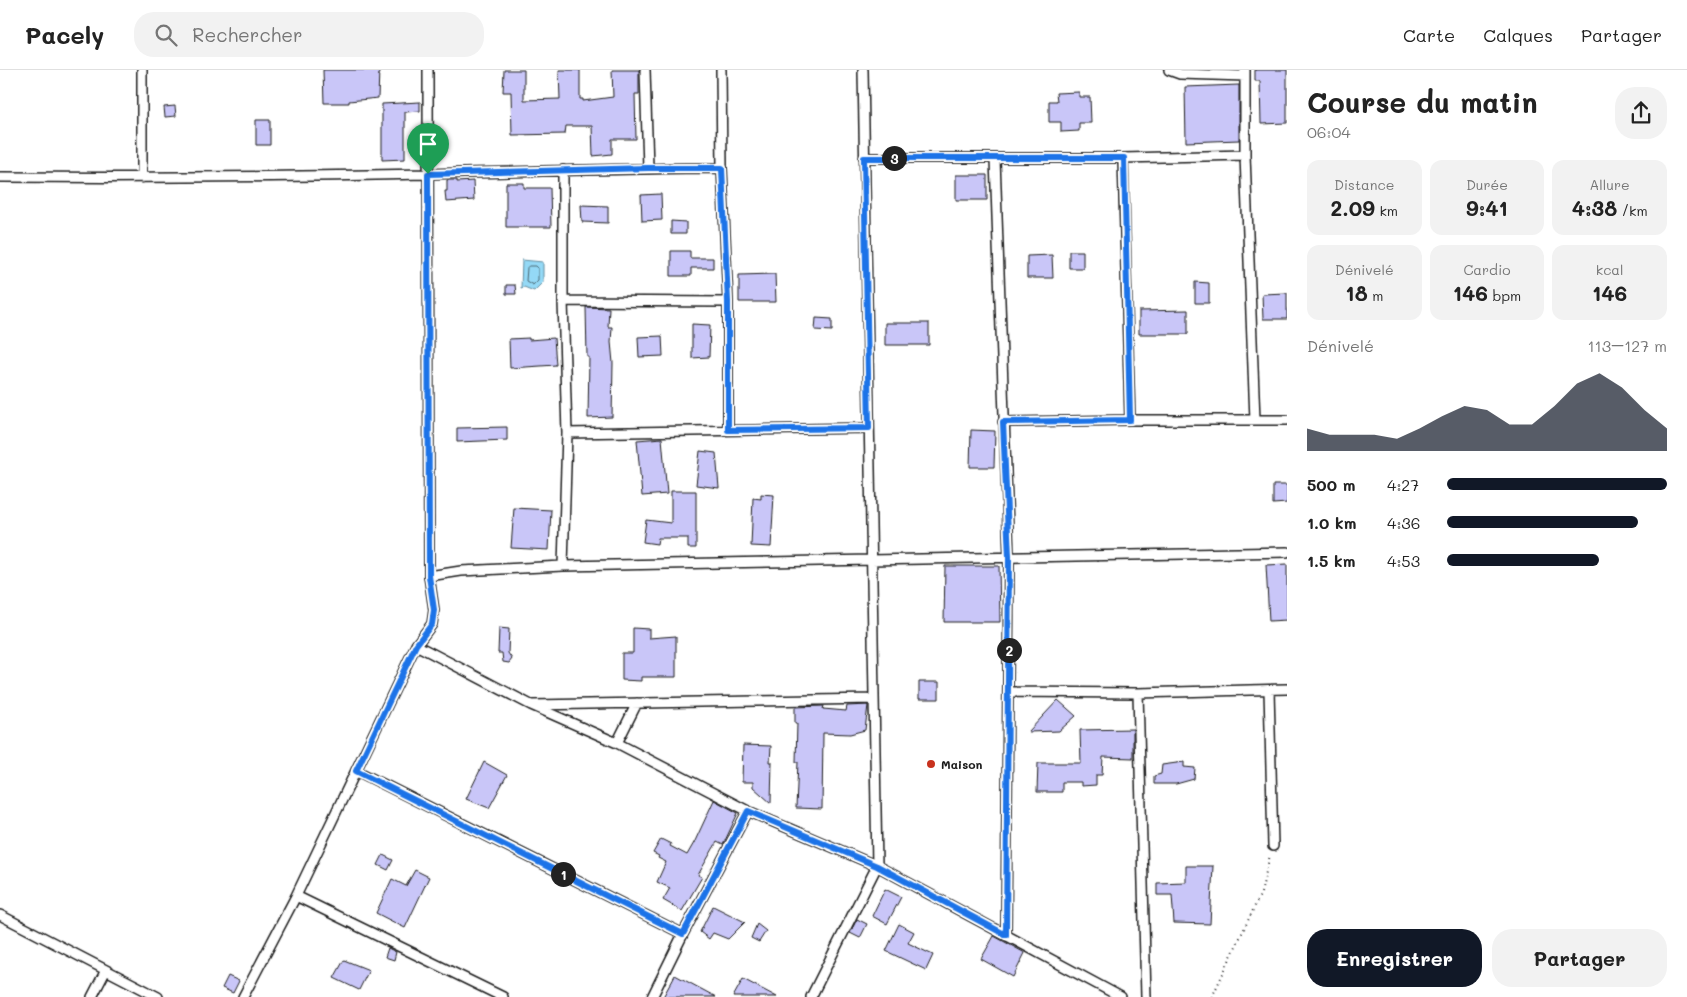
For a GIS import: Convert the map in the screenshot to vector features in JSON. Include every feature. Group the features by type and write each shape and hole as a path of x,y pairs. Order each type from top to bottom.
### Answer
{"street":[{"path":"142,70 142,178"},
{"path":"243,997 296,896 416,645 432,624 434,610 429,576 428,70"},
{"path":"645,70 648,168"},
{"path":"721,70 722,168 728,302 728,430"},
{"path":"811,997 877,866 863,70"},
{"path":"1169,70 1180,74 1245,73 1245,155 1255,420"},
{"path":"864,158 1124,158 1245,155"},
{"path":"1124,158 1130,420"},
{"path":"995,159 1009,557 1006,935"},
{"path":"0,177 142,178 722,168"},
{"path":"563,170 563,301 567,433 563,566"},
{"path":"563,301 728,302"},
{"path":"1003,422 1287,420"},
{"path":"567,433 869,428"},
{"path":"429,576 460,571 563,566 1287,552"},
{"path":"416,645 531,705 618,743 748,811 877,866 1121,997"},
{"path":"1008,692 1138,693 1287,689"},
{"path":"1270,690 1273,846"},
{"path":"1138,693 1146,997"},
{"path":"531,705 874,699"},
{"path":"618,743 637,703"},
{"path":"356,771 683,934"},
{"path":"652,997 748,811"},
{"path":"296,896 503,997"},
{"path":"0,915 158,997"},
{"path":"92,997 106,970"}],"path":[{"path":"1212,997 1261,893 1273,846"}],"water":[{"path":"522,260 543,262 543,282 534,291 524,287 521,288"}],"building":[{"path":"323,70 379,70 378,98 349,101 349,103 324,103"},
{"path":"504,70 524,70 524,100 560,99 559,70 580,70 580,99 583,99 583,101 613,97 612,70 639,70 639,94 635,94 636,139 612,139 612,154 593,156 592,126 566,126 565,134 512,135 511,92 503,92"},
{"path":"1255,70 1287,70 1287,123 1261,124 1260,81 1255,81"},
{"path":"1239,85 1239,140 1186,142 1185,87"},
{"path":"1079,92 1079,97 1090,97 1091,123 1079,123 1079,131 1061,132 1061,122 1049,122 1049,101 1057,101 1056,93"},
{"path":"420,102 420,111 405,112 405,159 382,160 382,104"},
{"path":"175,106 176,116 165,117 164,107"},
{"path":"256,120 270,120 270,145 256,145"},
{"path":"956,175 987,175 987,200 956,200"},
{"path":"447,180 457,180 457,182 473,181 474,200 446,202"},
{"path":"506,183 524,183 524,188 550,188 551,227 506,227"},
{"path":"661,194 662,220 642,221 641,195"},
{"path":"581,205 608,206 608,223 582,222"},
{"path":"671,221 686,222 686,234 671,234"},
{"path":"671,251 690,251 690,258 713,258 713,268 691,268 691,276 671,276"},
{"path":"1069,251 1083,251 1083,268 1069,268"},
{"path":"1052,255 1053,278 1027,278 1027,256"},
{"path":"775,274 776,302 739,302 739,275"},
{"path":"1195,282 1209,283 1209,303 1195,303"},
{"path":"506,285 515,285 516,294 506,294"},
{"path":"1287,293 1287,319 1263,319 1262,294"},
{"path":"586,307 609,308 608,327 612,327 613,363 612,417 588,418 589,357 587,357"},
{"path":"1188,310 1188,334 1139,334 1139,311"},
{"path":"816,318 832,319 832,331 815,330"},
{"path":"885,323 929,323 929,345 885,345"},
{"path":"692,324 710,325 709,357 692,358"},
{"path":"662,336 663,356 639,357 638,337"},
{"path":"529,338 529,340 554,338 556,365 510,368 509,339"},
{"path":"507,427 507,440 457,442 457,428"},
{"path":"971,430 995,431 994,467 970,467"},
{"path":"662,438 667,494 642,496 637,440"},
{"path":"700,451 716,453 719,488 696,485"},
{"path":"1273,485 1287,485 1287,503 1273,504"},
{"path":"671,491 696,491 696,548 688,548 688,538 658,538 657,544 643,542 646,520 671,523"},
{"path":"761,494 774,495 771,547 751,546 753,498 761,499"},
{"path":"514,508 551,510 549,550 511,548"},
{"path":"1287,564 1287,620 1269,621 1266,565"},
{"path":"945,566 999,566 1000,622 944,622"},
{"path":"499,628 509,629 508,653 512,659 509,663 503,662 502,653 498,653"},
{"path":"633,628 649,629 649,638 676,636 676,677 641,677 641,681 622,680 622,653 633,653"},
{"path":"919,682 939,682 939,699 919,699"},
{"path":"1058,700 1076,716 1059,731 1028,732"},
{"path":"868,705 865,730 850,734 823,733 822,809 796,808 798,762 796,762 797,723 795,723 795,707 824,706 823,709 846,711 847,706"},
{"path":"1133,729 1133,758 1103,757 1102,775 1096,775 1096,785 1081,786 1081,782 1062,782 1062,792 1037,792 1038,763 1081,763 1080,730"},
{"path":"743,745 771,746 771,803 753,787 753,782 742,782"},
{"path":"484,762 507,775 489,808 466,799"},
{"path":"1184,762 1184,767 1195,768 1194,779 1176,784 1154,784 1154,776 1161,774 1162,765"},
{"path":"714,800 738,813 723,845 717,842 698,875 702,877 682,911 663,900 670,888 657,882 666,862 653,853 661,839 687,855"},
{"path":"383,855 393,860 388,870 378,865"},
{"path":"1186,866 1213,866 1210,924 1174,923 1172,895 1157,895 1157,883 1186,882"},
{"path":"415,870 429,877 405,928 376,913 392,879 406,886"},
{"path":"885,889 901,897 887,924 872,916"},
{"path":"713,906 745,922 728,939 713,933 709,939 700,932"},
{"path":"857,919 867,924 860,938 850,933"},
{"path":"757,924 766,931 759,942 751,938"},
{"path":"899,924 914,932 908,943 933,955 926,970 886,951"},
{"path":"994,936 1025,953 1013,977 981,959"},
{"path":"388,948 396,952 394,960 385,957"},
{"path":"344,960 369,970 359,990 334,978"},
{"path":"675,975 716,997 663,997"},
{"path":"228,976 239,981 233,993 222,988"},
{"path":"743,979 777,997 733,997"}],"place":[{"name":"Maison","path":"931,764"}],"route":[{"path":"864,158 1124,158 1130,420 1003,422 1009,557 1006,935 877,866 748,811 683,934 356,771 416,645 432,624 434,610 429,576 428,174 648,168 722,168 728,302 728,430 869,428 864,158"}]}
